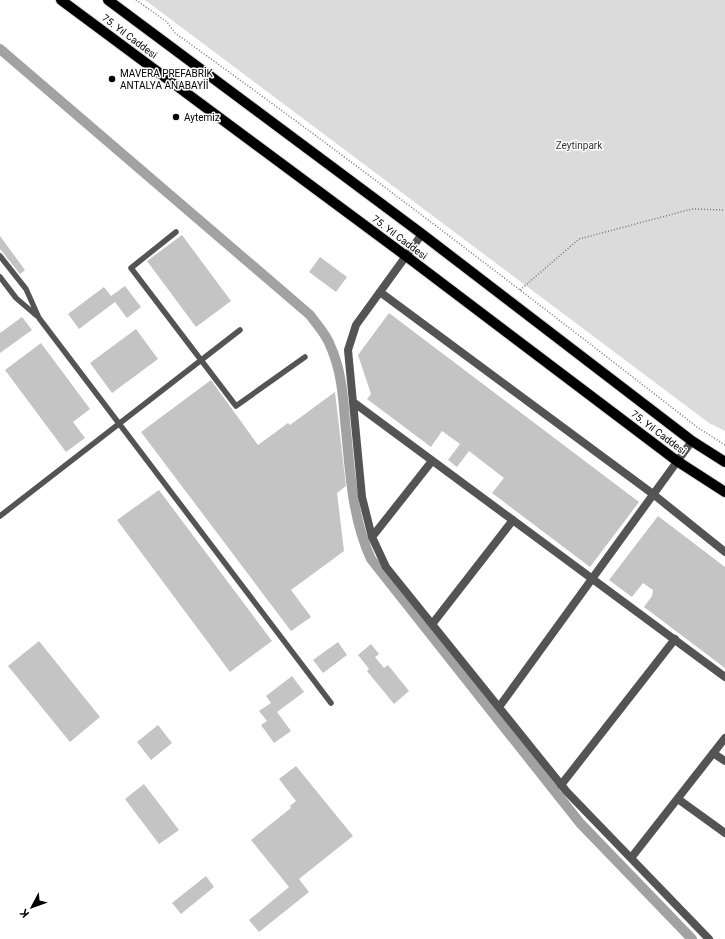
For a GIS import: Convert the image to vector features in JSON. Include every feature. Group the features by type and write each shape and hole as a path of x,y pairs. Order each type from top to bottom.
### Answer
{"main road":[{"name":"75. Yıl Caddesi","path":"61,0 406,256 677,461 725,492"},
{"name":"75. Yıl Caddesi","path":"108,0 422,234 692,441 725,462"}],"street":[{"path":"422,234 356,325 348,350 362,497 372,537 386,567 433,623 561,785 709,939"},
{"path":"380,292 653,494 725,552"},
{"path":"353,402 725,677"},
{"path":"499,707 692,441"},
{"path":"372,537 432,461"},
{"path":"433,623 513,520"},
{"path":"561,785 675,640"},
{"path":"631,858 725,738"},
{"path":"713,753 725,762"},
{"path":"678,799 725,833"}],"lane":[{"path":"176,232 131,268 236,406 305,357"},
{"path":"0,256 26,289 39,318"},
{"path":"0,277 16,298 39,318 331,703"},
{"path":"0,516 240,330"}],"path":[{"path":"136,0 167,22 175,33 260,94 520,290 697,427 725,445"},
{"path":"520,290 579,239 692,208 725,210"}],"green space":[{"name":"Zeytinpark","path":"145,0 725,0 725,431 709,423"}],"building":[{"path":"182,235 231,301 196,327 147,261"},
{"path":"0,236 25,270 20,274 0,249"},
{"path":"320,257 347,277 336,292 309,272"},
{"path":"125,286 141,307 127,318 115,302 79,329 68,314 104,287 111,296"},
{"path":"389,313 639,502 590,567 492,493 504,478 469,451 457,467 448,460 460,444 442,431 431,447 367,399 371,394 358,355"},
{"path":"22,317 32,330 0,353 0,333"},
{"path":"136,329 158,359 112,393 90,363"},
{"path":"41,343 90,409 73,422 85,438 66,452 5,370"},
{"path":"211,380 258,445 288,423 290,425 335,392 346,486 337,493 344,551 291,590 311,617 291,631 141,432"},
{"path":"159,490 272,641 230,672 117,520"},
{"path":"658,516 725,567 725,668 644,607 652,596 653,590 643,583 632,597 609,580"},
{"path":"39,641 100,717 70,742 8,666"},
{"path":"338,642 347,655 323,673 313,660"},
{"path":"371,644 379,654 375,657 384,668 388,665 409,691 394,704 367,671 369,669 358,655"},
{"path":"292,676 304,692 277,712 291,731 274,743 261,725 267,721 259,711 271,703 266,696"},
{"path":"158,725 172,743 151,760 137,742"},
{"path":"296,766 353,836 299,879 309,892 259,932 249,920 289,887 251,840 291,808 290,806 296,801 279,779"},
{"path":"144,784 179,830 159,844 125,799"},
{"path":"206,876 214,887 181,914 172,903"}],"waterway":[{"path":"0,49 310,315 324,333 334,354 339,372 355,509 364,543 371,559 580,823 692,939"}],"place":[{"name":"MAVERA PREFABRİK ANTALYA ANABAYİİ","path":"112,79"},
{"name":"Aytemiz","path":"176,117"}]}
